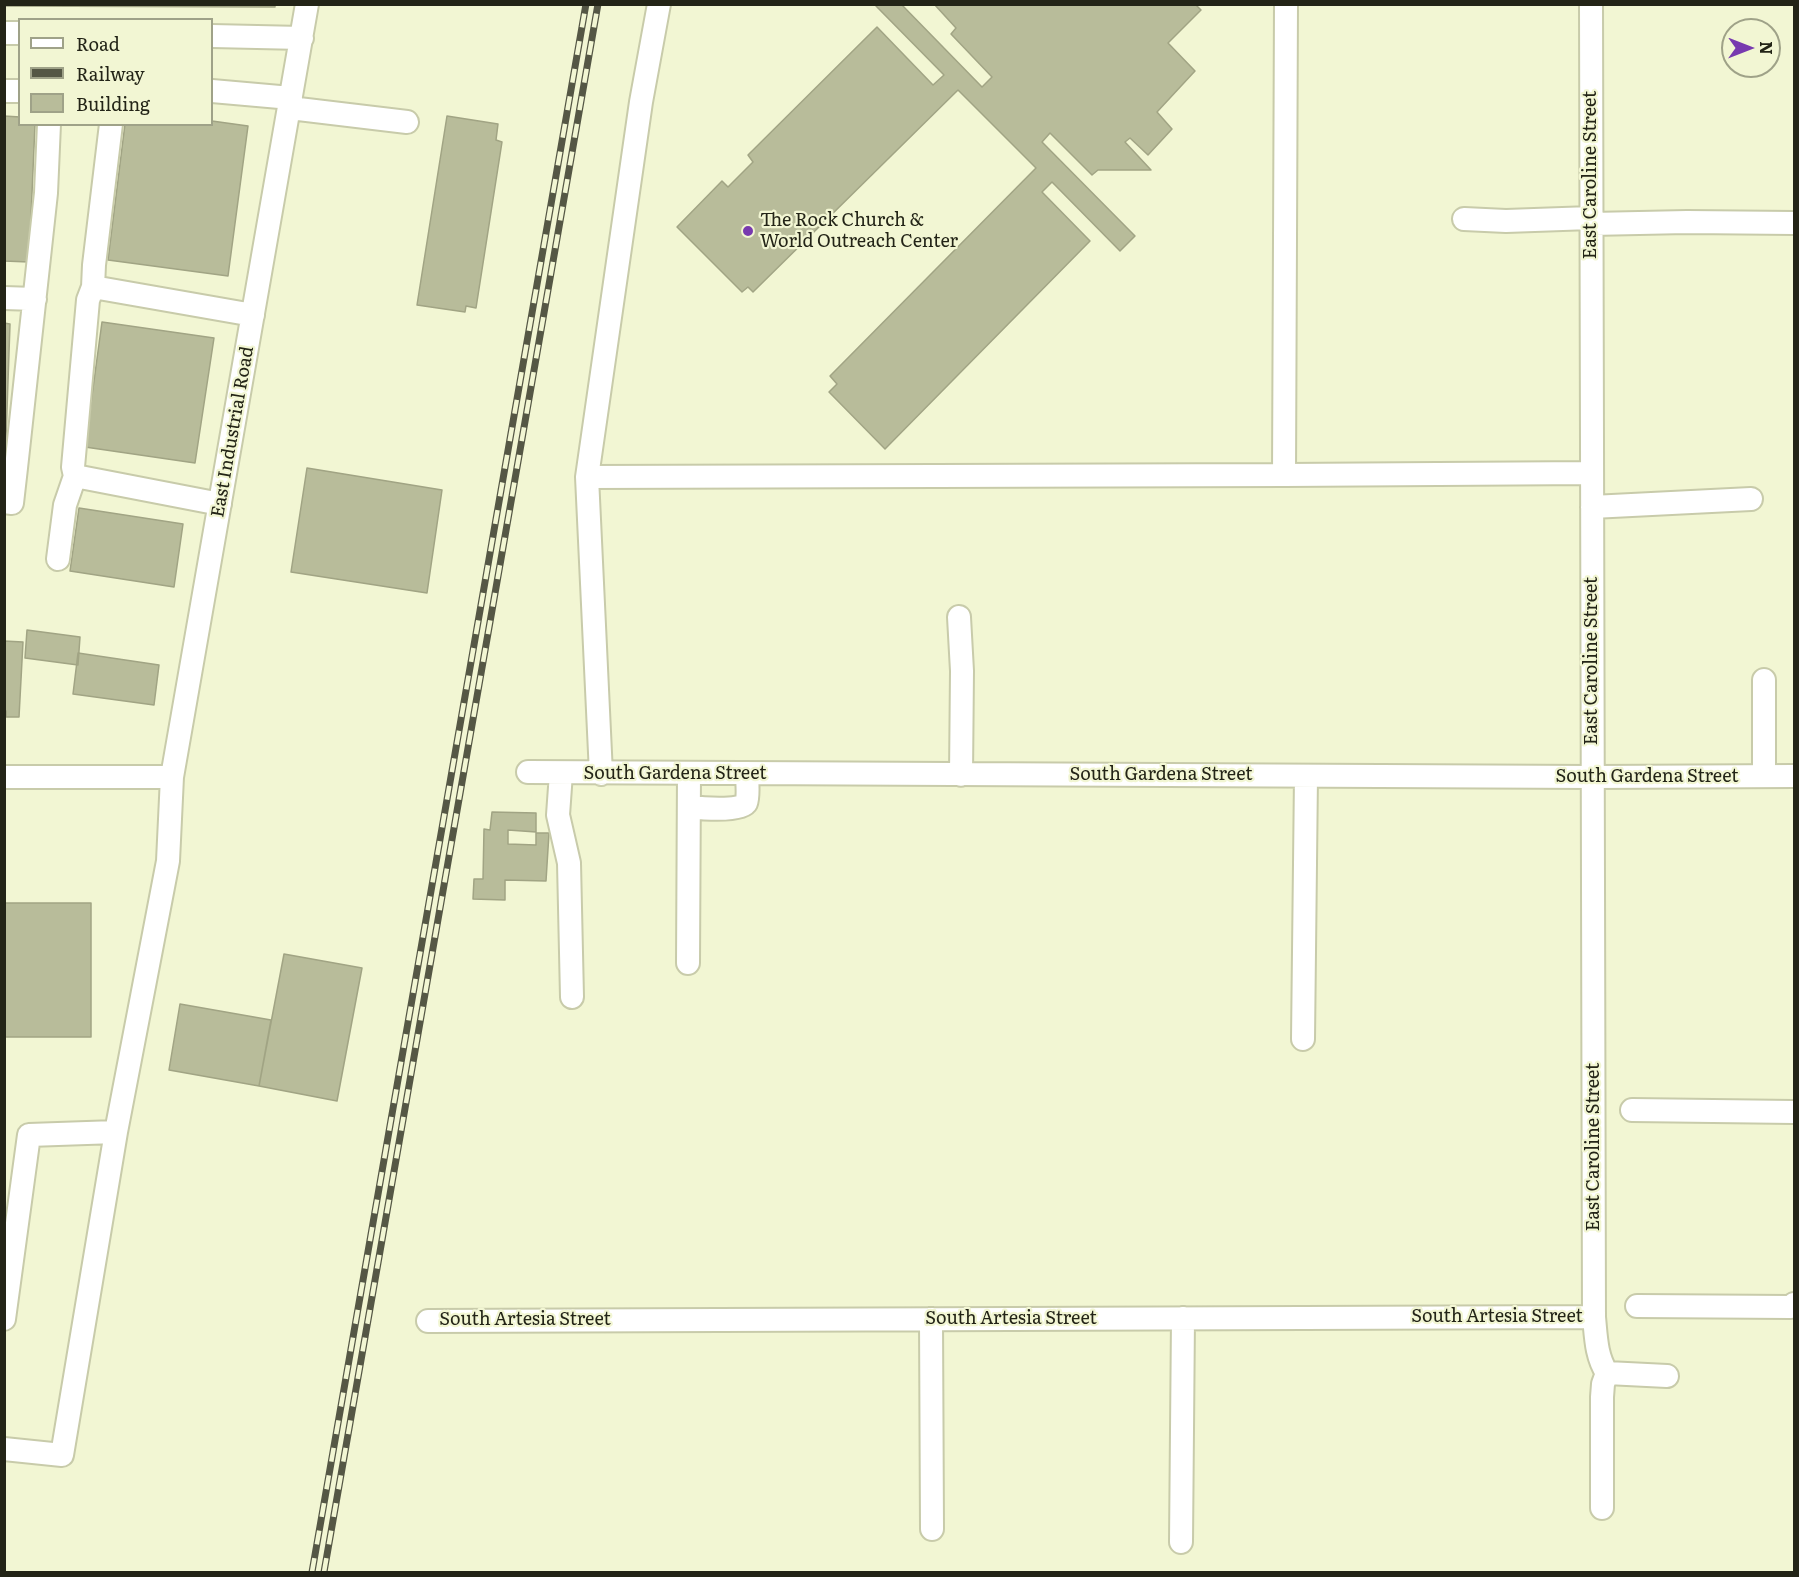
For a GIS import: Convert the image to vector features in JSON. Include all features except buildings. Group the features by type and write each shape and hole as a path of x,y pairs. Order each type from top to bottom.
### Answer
{"street":[{"name":"East Industrial Road","path":"4,1449 62,1455 116,1132 168,861 172,777 307,4"},
{"path":"601,774 587,477 641,102 659,4"},
{"path":"1284,475 1286,4"},
{"name":"East Caroline Street","path":"1591,4 1594,1317 1598,1352 1607,1373"},
{"path":"213,36 302,38"},
{"path":"213,91 406,122"},
{"path":"4,502 12,503 46,193 49,126"},
{"path":"58,559 65,505 75,476 73,467 88,300 93,287 111,126"},
{"path":"1464,219 1794,223"},
{"path":"93,287 253,315"},
{"path":"4,298 35,299"},
{"path":"587,477 1592,473"},
{"path":"75,476 220,504"},
{"path":"1592,507 1751,499"},
{"path":"959,616 962,671 961,775"},
{"path":"1764,680 1764,776"},
{"name":"South Gardena Street","path":"528,772 1794,776"},
{"path":"561,773 558,815 569,863 572,997"},
{"path":"688,963 689,774"},
{"path":"689,807 743,807 747,798 747,774"},
{"path":"1303,1039 1306,776"},
{"path":"4,777 172,777"},
{"path":"1632,1110 1794,1112"},
{"path":"4,1319 29,1134 116,1132"},
{"path":"1637,1305 1791,1307 1794,1304"},
{"name":"South Artesia Street","path":"428,1321 1594,1317"},
{"path":"1181,1542 1183,1318"},
{"path":"931,1319 932,1529"},
{"path":"1602,1508 1602,1397 1607,1373 1667,1376"}],"railway":[{"path":"312,1572 586,4"},
{"path":"324,1572 598,4"}],"place":[{"name":"The Rock Church & World Outreach Center","path":"748,231"}]}
